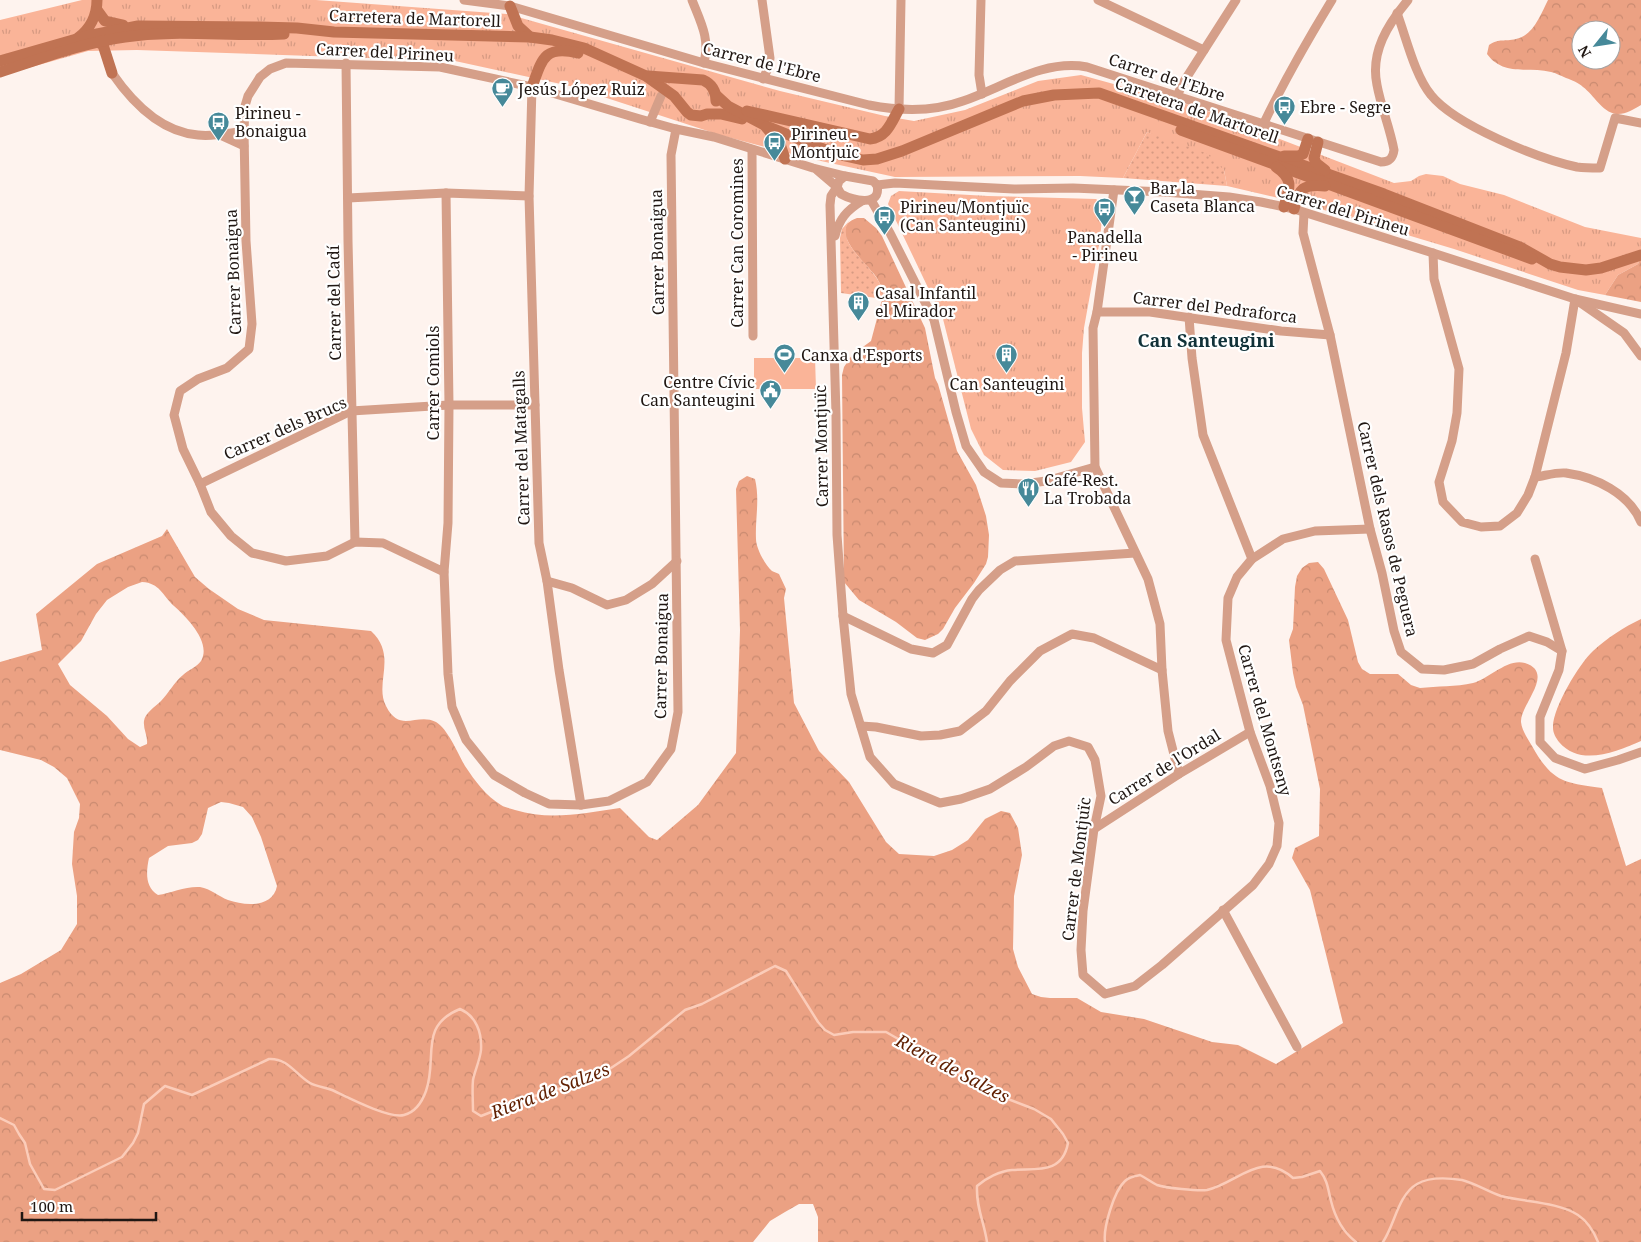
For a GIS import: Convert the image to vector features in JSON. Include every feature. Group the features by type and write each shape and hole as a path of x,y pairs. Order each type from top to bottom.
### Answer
{"main road":[{"path":"97,5 102,19 109,23 133,27"},
{"path":"79,43 89,27 97,5"},
{"path":"510,6 518,26 530,37"},
{"path":"99,42 100,39 113,32 133,27"},
{"name":"Carretera de Martorell","path":"0,61 61,42 79,43 133,27 259,27 297,28 334,32 530,37 575,45 646,76"},
{"path":"0,72 79,43 152,34 266,35 334,32"},
{"path":"102,55 110,45 121,38"},
{"path":"61,42 72,44 91,39 99,42"},
{"path":"99,42 104,64 112,73"},
{"path":"79,43 102,55"},
{"path":"532,87 543,59 553,52 567,50 610,60"},
{"path":"646,76 708,82 715,90 716,95 714,107 707,114"},
{"path":"646,76 674,96 691,115 728,114 764,125 780,144 785,159"},
{"path":"682,106 681,92 688,83 693,81"},
{"name":"Carretera de Martorell","path":"716,95 728,106 764,125 836,154 857,160 871,160 902,152 1023,101 1054,95 1099,93 1280,156 1334,181 1471,226 1560,267 1586,270 1615,264 1641,255"},
{"path":"1081,94 1119,106 1269,162 1334,181"},
{"path":"738,110 870,139 877,138 886,133 899,110"},
{"path":"1248,154 1264,156 1297,168 1304,166 1313,141"},
{"path":"1280,156 1308,156 1334,181"},
{"path":"1269,162 1281,170 1289,181 1294,210"},
{"path":"1294,210 1299,192 1304,188 1334,181"}],"street":[{"name":"Carrer de l'Ebre","path":"464,0 510,6 763,79 869,105 899,110 947,106 1049,67 1068,65 1087,67 1378,162 1388,161 1392,158 1393,144 1377,87 1377,55 1382,38 1397,13"},
{"path":"692,0 706,39 704,63"},
{"path":"762,0 770,58 769,66 763,79"},
{"path":"899,110 901,0"},
{"path":"981,0 979,75 982,94"},
{"path":"1098,0 1204,50"},
{"path":"1177,96 1183,83 1236,0"},
{"path":"1263,125 1270,107 1300,51 1332,0"},
{"path":"1408,0 1397,13 1418,71 1430,94 1446,109 1475,128 1539,155 1578,167 1600,168 1615,118 1641,123"},
{"name":"Carrer del Pirineu","path":"244,118 248,96 260,77 270,69 286,63 346,63 440,67 532,87 650,122 714,137 813,168 873,181 877,185 895,183 1014,189 1073,188 1164,192 1228,197 1294,210 1575,299 1641,314"},
{"name":"Carrer del Cadí","path":"346,63 355,542"},
{"path":"112,73 142,109 168,127 197,135 220,135 244,131"},
{"name":"Carrer del Matagalls","path":"532,87 529,196 539,543 547,581 559,670 582,805"},
{"path":"650,122 661,96"},
{"path":"220,135 244,118"},
{"name":"Carrer Bonaigua","path":"244,118 246,242 252,324 249,348 227,368 198,379 180,391 174,415 183,449 211,512 231,536 252,553 286,561 327,556 355,542 383,543 444,572 448,674 452,707 466,740 494,775 525,793 549,804 582,805 609,801 648,782 671,749 678,712 671,155 676,129"},
{"path":"220,135 244,146"},
{"name":"Carrer Can Coromines","path":"752,150 752,336"},
{"name":"Carrer del Pirineu","path":"813,168 822,173 844,195 866,201"},
{"path":"838,187 839,181 845,176"},
{"path":"832,246 837,225 842,217 850,208 877,195 877,185"},
{"name":"Carrer Montjuïc","path":"838,187 831,196 830,205 837,535 843,616"},
{"path":"1114,190 1097,312 1093,328 1095,467 1148,579 1160,624 1168,731 1180,774"},
{"path":"348,198 446,193 529,196"},
{"name":"Carrer Comiols","path":"444,572 448,523 449,405 446,193"},
{"path":"866,201 890,233 934,320 966,446 984,472 1001,483 1024,484 1046,481 1095,467"},
{"name":"Carrer dels Rasos de Peguera","path":"1294,210 1303,232 1330,335 1370,528 1394,631 1401,652 1422,669 1444,670 1473,664 1529,636 1547,642 1562,651"},
{"path":"1433,253 1434,280 1459,369 1457,413 1452,442 1439,482 1443,502 1462,522 1481,527 1500,526 1517,513 1528,495 1566,352 1575,299 1624,333 1641,356"},
{"name":"Carrer del Pedraforca","path":"1097,312 1150,312 1281,331 1330,335"},
{"path":"1189,317 1192,358 1203,435 1252,559"},
{"name":"Carrer dels Brucs","path":"200,484 352,411 449,405 535,405"},
{"path":"1534,477 1564,473 1593,479 1616,491 1637,511 1641,522"},
{"name":"Carrer del Montseny","path":"1223,910 1253,885 1269,864 1277,846 1279,822 1270,786 1250,732 1226,640 1228,598 1237,577 1252,559 1284,539 1315,531 1370,528"},
{"path":"843,616 911,649 933,653 947,645 972,599 979,590 1000,570 1015,562 1135,553"},
{"path":"1535,559 1562,651 1559,670 1540,717 1540,742 1555,758 1585,769 1641,752"},
{"path":"547,581 572,588 607,605 626,600 652,584 677,561"},
{"name":"Carrer de Montjuïc","path":"843,616 851,694 870,757 894,784 940,803 960,799 990,789 1026,767 1054,746 1069,741 1088,747 1095,760 1101,796 1094,829 1083,911 1081,950 1083,975 1105,994 1135,986 1162,965 1223,910"},
{"path":"861,726 921,736 960,731 986,711 1010,681 1040,651 1072,634 1094,638 1162,670"},
{"name":"Carrer de l'Ordal","path":"1094,829 1250,732"},
{"path":"1223,910 1298,1047"}],"green space":[{"path":"82,0 316,0 507,14 780,91 914,121 965,110 1038,81 1081,75 1197,107 1394,183 1411,181 1426,174 1443,176 1460,184 1504,195 1585,227 1641,238 1641,257 1638,264 1618,275 1605,295 1578,290 1454,249 1304,204 1227,186 1224,170 1147,132 1123,178 1080,176 895,177 807,158 720,135 570,86 455,61 137,50 88,51 0,76 0,20"},
{"path":"1548,0 1641,0 1641,105 1623,114 1611,113 1602,107 1587,90 1575,82 1542,70 1501,66 1487,54 1489,45 1499,41 1522,37 1536,24"},
{"path":"1147,132 1206,153 1224,170 1227,186 1123,178"},
{"path":"899,191 1096,199 1101,203 1103,208 1100,239 1084,328 1082,353 1082,408 1085,442 1071,462 1035,471 1003,470 984,455 971,429 943,319 888,204 891,196"},
{"path":"857,218 864,218 882,236 925,328 935,378 957,451 976,485 986,516 989,535 986,564 955,608 943,629 938,634 925,640 917,638 896,622 859,600 844,582 842,375 844,367 852,355 871,341 884,292 875,276 856,254 846,237 845,229 848,223"},
{"path":"850,220 846,230 847,240 877,278 882,288 883,299 841,293 840,238 842,229"},
{"path":"1641,257 1641,302 1605,295 1618,275 1638,264"},
{"name":"Canxa d'Esports","path":"754,358 815,358 816,389 754,389"},
{"path":"747,476 755,479 757,494 756,539 758,547 761,556 769,568 779,574 786,589 784,598 794,703 819,751 849,782 886,842 899,854 934,856 952,850 968,840 985,819 1001,811 1010,813 1018,828 1022,855 1014,896 1013,949 1018,967 1032,994 1050,998 1077,998 1101,1012 1144,1019 1212,1042 1238,1045 1276,1064 1343,1023 1310,890 1292,858 1295,848 1319,836 1320,789 1303,705 1293,673 1289,640 1293,629 1295,587 1297,576 1302,568 1309,563 1318,562 1324,569 1348,620 1358,662 1362,669 1370,674 1398,674 1411,685 1420,688 1473,683 1512,663 1525,663 1534,668 1537,674 1537,681 1522,715 1521,722 1527,738 1546,767 1560,779 1602,788 1626,866 1641,859 1641,1242 818,1242 818,1217 813,1204 799,1204 770,1221 753,1242 0,1242 0,983 21,974 61,950 77,924 77,896 72,864 74,832 79,818 80,804 67,778 54,767 41,760 0,750 0,662 42,650 36,614 97,564 162,536 167,529 195,577 238,609 264,620 371,631 379,640 383,650 383,697 391,714 403,721 422,719 436,722 440,725 449,736 465,766 477,783 490,797 501,805 528,813 555,816 620,808 649,837 657,840 698,805 736,753 740,630 736,489 739,481","holes":["142,582 157,587 191,623 200,638 203,654 201,661 185,673 164,698 146,715 144,724 147,744 140,747 128,739 107,716 70,685 58,664 81,641 96,614 107,600 128,587","221,802 243,807 252,817 261,837 277,886 274,893 264,902 257,904 228,900 208,889 200,887 158,895 151,888 148,879 149,858 168,846 192,843 198,840 202,834 208,808"]},
{"path":"1641,619 1641,741 1610,753 1599,755 1588,756 1568,750 1558,740 1553,728 1557,710 1567,687 1593,651 1616,633"}],"waterway":[{"name":"Riera de Salzes","path":"0,1118 14,1125 25,1143 30,1164 44,1189 55,1190 122,1157 138,1133 144,1104 165,1086 192,1095 269,1059 281,1061 313,1084 332,1090 379,1111 404,1115 412,1112 423,1099 429,1079 434,1034 439,1024 447,1016 460,1009 474,1020 479,1031 481,1050 473,1080 473,1111 481,1116 532,1096 542,1095 605,1072 629,1056 685,1010 702,1004 775,966 786,971 825,1030 834,1035 853,1032 886,1032 995,1094 1034,1109 1051,1119 1063,1134 1068,1143 1065,1153 1054,1165 1047,1168 1003,1172 977,1186 978,1201 987,1242"},
{"name":"Riera de Salzes","path":"1105,1242 1106,1228 1113,1201 1121,1186 1130,1178 1140,1175 1161,1186 1207,1190 1260,1167 1281,1170 1293,1178 1320,1171 1326,1182 1337,1218 1343,1229 1356,1242"},
{"name":"Riera de Salzes","path":"1383,1242 1405,1195 1417,1184 1433,1179 1467,1181 1501,1196 1561,1207 1584,1220 1598,1242"}],"place":[{"name":"Jesús López Ruiz","path":"502,108"},
{"name":"Ebre - Segre","path":"1284,126"},
{"name":"Pirineu - Bonaigua","path":"219,141"},
{"name":"Pirineu - Montjuïc","path":"775,162"},
{"name":"Bar la Caseta Blanca","path":"1134,216"},
{"name":"Panadella - Pirineu","path":"1105,227"},
{"name":"Pirineu/Montjuïc (Can Santeugini)","path":"884,235"},
{"name":"Casal Infantil el Mirador","path":"859,321"},
{"name":"Canxa d'Esports","path":"785,374"},
{"name":"Can Santeugini","path":"1007,374"},
{"name":"Centre Cívic Can Santeugini","path":"771,410"},
{"name":"Café-Rest. La Trobada","path":"1028,508"}],"district":[{"name":"Can Santeugini","path":"1206,340"}]}
